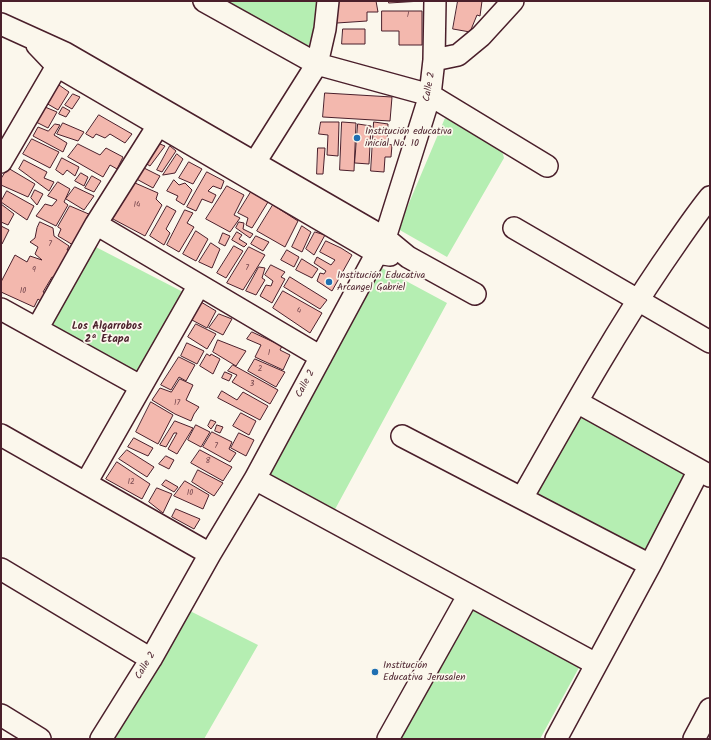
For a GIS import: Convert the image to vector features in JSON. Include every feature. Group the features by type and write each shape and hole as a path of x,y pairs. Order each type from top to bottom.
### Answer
{"street":[{"path":"204,1 316,64 430,95 547,166"},
{"path":"250,170 316,64 325,29 328,1"},
{"name":"Calle 2","path":"102,739 151,659 255,478 381,246 430,95 434,60 436,1"},
{"path":"434,60 458,54 481,36 513,1"},
{"path":"1,24 30,37 61,60 381,246 408,257 475,294"},
{"path":"1,162 61,60"},
{"path":"37,328 96,224 162,118"},
{"path":"522,498 638,299 708,202"},
{"path":"96,224 321,357"},
{"path":"514,228 710,342"},
{"path":"86,483 199,285"},
{"path":"1,309 140,386"},
{"path":"556,739 650,565 704,473 577,402"},
{"path":"1,435 210,554"},
{"path":"402,436 650,565"},
{"path":"255,478 468,596 596,664"},
{"path":"1,569 151,659"},
{"path":"388,739 468,596"},
{"path":"694,739 710,709"},
{"path":"1,715 40,739"}],"green space":[{"path":"220,1 322,1 307,51"},
{"path":"445,118 500,143 504,158 447,257 398,229"},
{"path":"90,244 183,292 136,376 44,324"},
{"path":"380,267 447,303 333,513 263,475"},
{"path":"578,407 693,472 648,559 528,496"},
{"path":"470,603 582,662 540,739 396,739"},
{"path":"188,610 258,645 204,739 110,739"}],"building":[{"path":"336,1 376,1 378,12 367,12 367,21 337,23"},
{"path":"389,1 422,1 389,3"},
{"path":"458,1 482,1 480,16 477,15 470,32 453,29"},
{"path":"382,11 422,11 422,45 399,45 399,31 382,31"},
{"path":"343,29 365,29 365,44 342,44"},
{"path":"59,85 69,92 58,110 46,103"},
{"path":"325,93 392,97 390,121 323,117"},
{"path":"73,94 80,97 72,109 65,105"},
{"path":"45,107 57,112 48,128 36,122"},
{"path":"63,107 70,111 66,117 59,114"},
{"path":"99,115 132,134 125,143 110,134 105,138 96,134 93,138 86,134"},
{"path":"321,122 339,122 338,156 327,155 328,135 319,134"},
{"path":"342,122 356,123 354,171 340,170"},
{"path":"374,122 388,124 387,144 392,145 391,157 385,157 384,172 371,171"},
{"path":"63,123 84,132 78,141 57,134"},
{"path":"55,124 60,125 54,135 67,143 63,152 33,136 38,127 48,131"},
{"path":"358,124 371,126 369,164 355,163"},
{"path":"32,139 59,152 50,168 23,154"},
{"path":"155,142 165,146 150,166 142,161"},
{"path":"78,144 100,155 106,148 123,157 117,169 110,165 103,177 68,157"},
{"path":"170,146 176,151 162,172 157,170"},
{"path":"318,148 325,148 323,174 317,174"},
{"path":"177,154 183,159 175,173 163,175"},
{"path":"62,158 79,167 75,176 67,170 63,175 56,170"},
{"path":"24,160 47,172 44,178 54,182 49,191 19,169"},
{"path":"189,162 202,169 193,184 179,178"},
{"path":"138,165 160,176 153,188 131,176"},
{"path":"8,168 35,184 28,197 1,185 1,179"},
{"path":"207,172 224,181 221,189 213,186 208,191 216,195 212,203 202,199 196,211 187,207"},
{"path":"81,173 88,177 84,186 75,181"},
{"path":"92,176 101,181 94,192 85,188"},
{"path":"174,180 179,185 185,183 192,190 184,205 176,200 178,196 167,191"},
{"path":"58,182 70,189 64,202 68,205 56,226 36,216 45,204 52,206 57,200 48,196"},
{"path":"135,183 158,193 156,199 162,205 145,236 113,219"},
{"path":"227,186 244,195 234,215 240,218 230,232 206,219"},
{"path":"75,187 94,196 84,210 66,199"},
{"path":"35,190 43,194 37,205 31,198"},
{"path":"7,191 34,206 27,220 1,202"},
{"path":"251,192 268,202 252,228 246,225 248,218 238,213"},
{"path":"1,204 14,214 8,225 1,222"},
{"path":"273,205 298,221 285,247 257,231"},
{"path":"70,206 91,215 73,245 58,236 61,229 58,227"},
{"path":"167,206 176,211 166,229 170,233 164,245 150,236"},
{"path":"185,210 193,213 187,223 194,227 179,252 167,245"},
{"path":"40,222 53,228 54,236 69,246 67,250 71,251 56,278 52,277 43,292 47,294 43,303 38,299 34,307 1,292 1,282 15,255 27,262 30,256 42,260 35,254 38,247 30,242 35,238"},
{"path":"239,222 244,223 243,229 253,234 250,238 236,228"},
{"path":"1,226 9,230 2,244 1,244"},
{"path":"302,226 311,232 302,252 292,247"},
{"path":"196,231 208,239 196,261 183,254"},
{"path":"237,232 242,235 239,239 247,244 244,247 232,240"},
{"path":"315,232 325,235 314,255 306,249"},
{"path":"223,233 230,236 225,246 219,243"},
{"path":"256,236 269,242 263,251 251,244"},
{"path":"326,241 352,255 332,291 317,281 320,273 324,274 326,271 314,263 317,257 331,265 335,260 320,252"},
{"path":"211,243 220,249 212,268 199,262"},
{"path":"234,246 243,251 226,278 217,273"},
{"path":"249,247 265,255 243,290 227,283"},
{"path":"287,250 299,257 294,267 281,260"},
{"path":"302,259 318,269 312,278 296,270"},
{"path":"271,265 285,272 281,277 285,279 272,303 260,296 266,285 271,286 273,281 265,275"},
{"path":"259,267 265,268 262,278 265,280 256,295 246,291"},
{"path":"290,277 327,300 320,309 284,287"},
{"path":"283,291 322,313 310,333 273,308"},
{"path":"201,302 216,311 207,328 192,320"},
{"path":"219,314 232,319 223,335 209,328"},
{"path":"196,324 216,334 207,349 188,337"},
{"path":"252,332 282,346 280,350 290,355 283,370 255,357 261,345 247,339"},
{"path":"218,340 246,351 236,366 213,352"},
{"path":"187,343 204,351 197,364 181,356"},
{"path":"207,354 210,356 211,354 220,359 213,374 200,366"},
{"path":"179,357 195,365 186,381 179,377 171,390 161,385"},
{"path":"255,359 285,372 276,387 248,371"},
{"path":"233,365 278,390 270,404 232,382 237,375 228,371"},
{"path":"225,372 232,375 229,381 222,378"},
{"path":"180,379 193,385 186,400 199,407 191,421 175,414 152,400 160,388 171,392"},
{"path":"222,391 237,400 243,392 268,406 260,420 218,398"},
{"path":"151,402 173,415 158,444 136,432"},
{"path":"241,413 256,421 249,435 233,426"},
{"path":"211,420 216,422 211,429 208,426"},
{"path":"175,421 193,428 177,454 168,449 177,433 174,433 166,447 160,445"},
{"path":"196,425 210,432 201,447 188,440"},
{"path":"217,425 223,427 220,433 215,431"},
{"path":"212,432 232,442 229,449 236,453 230,462 203,447"},
{"path":"239,433 254,440 246,456 231,448"},
{"path":"134,438 153,448 148,456 128,447"},
{"path":"127,450 154,467 147,477 119,459"},
{"path":"200,450 232,467 223,481 191,463"},
{"path":"166,456 174,460 169,469 159,464"},
{"path":"117,462 150,484 142,499 106,479"},
{"path":"198,470 223,483 214,496 192,482"},
{"path":"166,480 178,487 174,492 162,485"},
{"path":"185,481 209,495 203,509 174,496"},
{"path":"157,488 172,494 163,513 149,502"},
{"path":"176,509 200,519 194,529 172,517"}],"place":[{"name":"Institución educativa inicial No. 10","path":"357,138"},
{"name":"Institución Educativa Arcangel Gabriel","path":"329,282"},
{"name":"Institución Educativa Jerusalen","path":"375,672"}],"district":[{"name":"Los Algarrobos 2ª Etapa","path":"107,333"}]}
